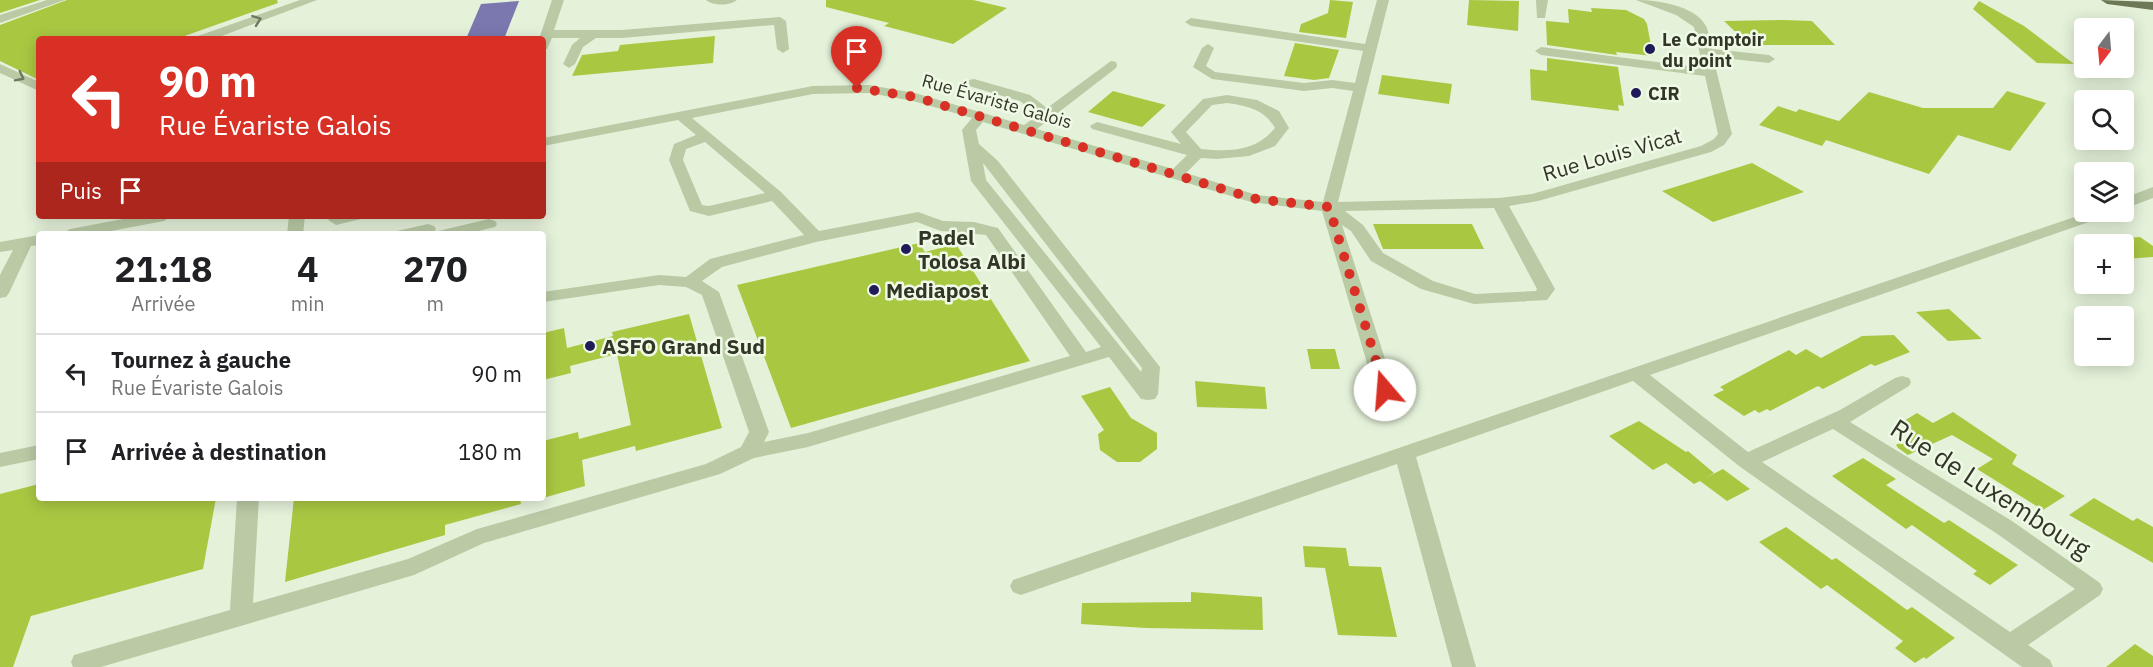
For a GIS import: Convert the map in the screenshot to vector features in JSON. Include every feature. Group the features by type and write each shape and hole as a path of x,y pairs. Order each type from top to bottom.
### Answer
{"main road":[{"path":"2107,0 2153,4"},
{"path":"2139,0 2153,4"}],"street":[{"path":"0,19 59,0"},
{"path":"210,36 311,0"},
{"path":"546,36 558,0"},
{"path":"712,0 731,0"},
{"path":"1383,0 1329,207 1385,390"},
{"path":"1541,15 1542,0"},
{"name":"Rue Louis Vicat","path":"1329,207 1499,203 1545,194 1706,149 1719,142 1725,134 1700,26 1692,17 1670,7 1642,0"},
{"path":"547,33 622,34 780,21 783,49"},
{"path":"1191,22 1370,48"},
{"path":"569,64 578,45 594,33"},
{"path":"1208,48 1199,67 1212,75 1304,87 1332,84 1360,88"},
{"path":"1541,51 1711,74"},
{"path":"1706,52 1768,59"},
{"path":"1028,130 1111,65"},
{"path":"0,68 36,86"},
{"path":"974,83 1025,98 1047,115"},
{"name":"Rue Évariste Galois","path":"546,141 792,94 845,88 869,88 915,97 1256,199 1329,207"},
{"path":"1097,126 1197,153 1217,155 1244,153 1270,143 1282,128 1274,114 1252,104 1227,99 1208,102 1178,132 1197,153"},
{"path":"681,116 747,168 815,237"},
{"path":"970,144 993,164 1151,367 1148,394 979,181 970,144 969,130 981,116"},
{"path":"707,136 679,147 676,160 696,208 709,211 776,195"},
{"path":"1176,175 1197,153"},
{"path":"2134,200 2153,192"},
{"path":"1329,207 1357,228 1377,258 1427,285 1474,299 1541,296 1546,289 1499,203"},
{"path":"690,282 716,263 815,237 918,217 941,226 974,227 992,231 1082,360"},
{"path":"104,231 126,229 155,219"},
{"path":"1021,586 2074,222"},
{"path":"459,231 488,225"},
{"path":"412,231 427,226"},
{"path":"0,248 31,241"},
{"path":"0,292 31,241"},
{"path":"546,297 659,280 690,282 710,292 759,432 749,452"},
{"path":"83,662 414,566 477,537 713,469 749,452 808,440 1113,350"},
{"path":"1636,374 1746,461 2041,667"},
{"name":"Rue de Luxembourg","path":"1746,461 1834,421 1902,382"},
{"name":"Rue de Luxembourg","path":"1834,421 2004,527 2092,589 2010,645"},
{"path":"1404,452 1464,667"},
{"path":"0,460 36,453"},
{"path":"240,615 248,501"}],"shaded area":[{"path":"519,1 505,36 467,36 481,4"}],"building":[{"path":"0,0 40,0 0,13"},
{"path":"67,0 277,0 278,3 184,36 36,36 36,79 0,61 0,25"},
{"path":"826,0 973,0 1007,8 953,44 884,26 889,23 826,7"},
{"path":"1330,0 1353,2 1346,38 1299,32 1301,24 1328,13"},
{"path":"1469,0 1519,1 1518,31 1467,25"},
{"path":"1979,1 2024,26 2074,64 2037,63 1973,9"},
{"path":"1591,8 1626,10 1644,19 1653,56 1616,52 1617,55 1547,45 1546,21 1569,23 1568,9 1592,12"},
{"path":"1724,21 1812,21 1835,45 1749,45"},
{"path":"715,36 713,63 572,76 582,55 618,51 620,45"},
{"path":"1295,43 1339,50 1329,78 1314,80 1284,76"},
{"path":"1547,58 1618,67 1624,106 1618,105 1619,111 1531,100 1530,69 1547,71"},
{"path":"1382,75 1452,84 1449,104 1378,94"},
{"path":"1113,91 1166,105 1142,127 1088,112"},
{"path":"2007,91 2046,103 2010,151 1958,135 1929,174 1826,140 1822,146 1759,125 1778,106 1796,112 1799,109 1839,121 1869,92 1923,108 1993,108"},
{"path":"1752,163 1804,192 1713,222 1662,191"},
{"path":"1373,224 1472,224 1484,249 1383,249"},
{"path":"2134,237 2140,237 2153,246 2153,257 2134,258"},
{"path":"919,243 925,252 956,244 1030,361 791,428 737,285"},
{"path":"1949,309 1982,339 1948,341 1916,312"},
{"path":"689,314 722,428 636,451 635,446 582,460 585,486 546,497 546,440 578,432 579,439 631,425 617,354 570,366 571,373 546,379 546,332 564,328 567,348 613,336 612,332"},
{"path":"1894,335 1910,352 1875,366 1871,364 1823,389 1818,386 1770,411 1767,409 1759,413 1755,410 1744,416 1713,395 1724,390 1720,387 1789,350 1796,355 1806,349 1821,358 1862,336"},
{"path":"1307,349 1335,349 1340,369 1311,369"},
{"path":"1195,381 1265,387 1267,409 1197,407"},
{"path":"1110,387 1131,418 1157,433 1157,449 1140,462 1117,462 1100,450 1098,434 1104,430 1081,396"},
{"path":"1953,412 2017,455 2012,464 2065,496 2043,510 1977,469 1993,459 1952,435 1908,455 1896,445 1915,434 1899,424 1917,413 1933,423"},
{"path":"1639,421 1686,452 1688,451 1714,473 1705,478 1723,469 1750,489 1727,501 1700,481 1694,484 1666,463 1653,470 1609,436"},
{"path":"1863,458 1896,479 1886,485 1944,523 1949,520 2018,565 1990,585 1973,574 1977,571 1912,525 1906,529 1832,476"},
{"path":"36,485 36,501 215,501 203,569 31,616 13,667 0,667 0,494"},
{"path":"2094,498 2133,521 2137,518 2153,527 2153,563 2069,515"},
{"path":"294,501 520,501 521,504 445,525 445,535 285,582"},
{"path":"1786,527 1832,560 1836,558 1907,610 1912,607 1955,638 1926,659 1924,657 1915,663 1895,648 1903,641 1827,585 1821,589 1759,542"},
{"path":"1303,546 1346,548 1349,566 1381,567 1397,637 1338,635 1325,568 1305,567"},
{"path":"1191,592 1262,597 1263,630 1146,628 1081,624 1082,603 1191,602"},
{"path":"2135,644 2153,656 2153,667 2106,667"}],"place":[{"name":"Le Comptoir du point","path":"1650,49"},
{"name":"CIR","path":"1636,93"},
{"name":"Padel Tolosa Albi","path":"906,249"},
{"name":"Mediapost","path":"874,290"},
{"name":"ASFO Grand Sud","path":"590,346"}],"route":[{"path":"857,88 885,90 915,97 1256,199 1329,207 1385,390"}]}
